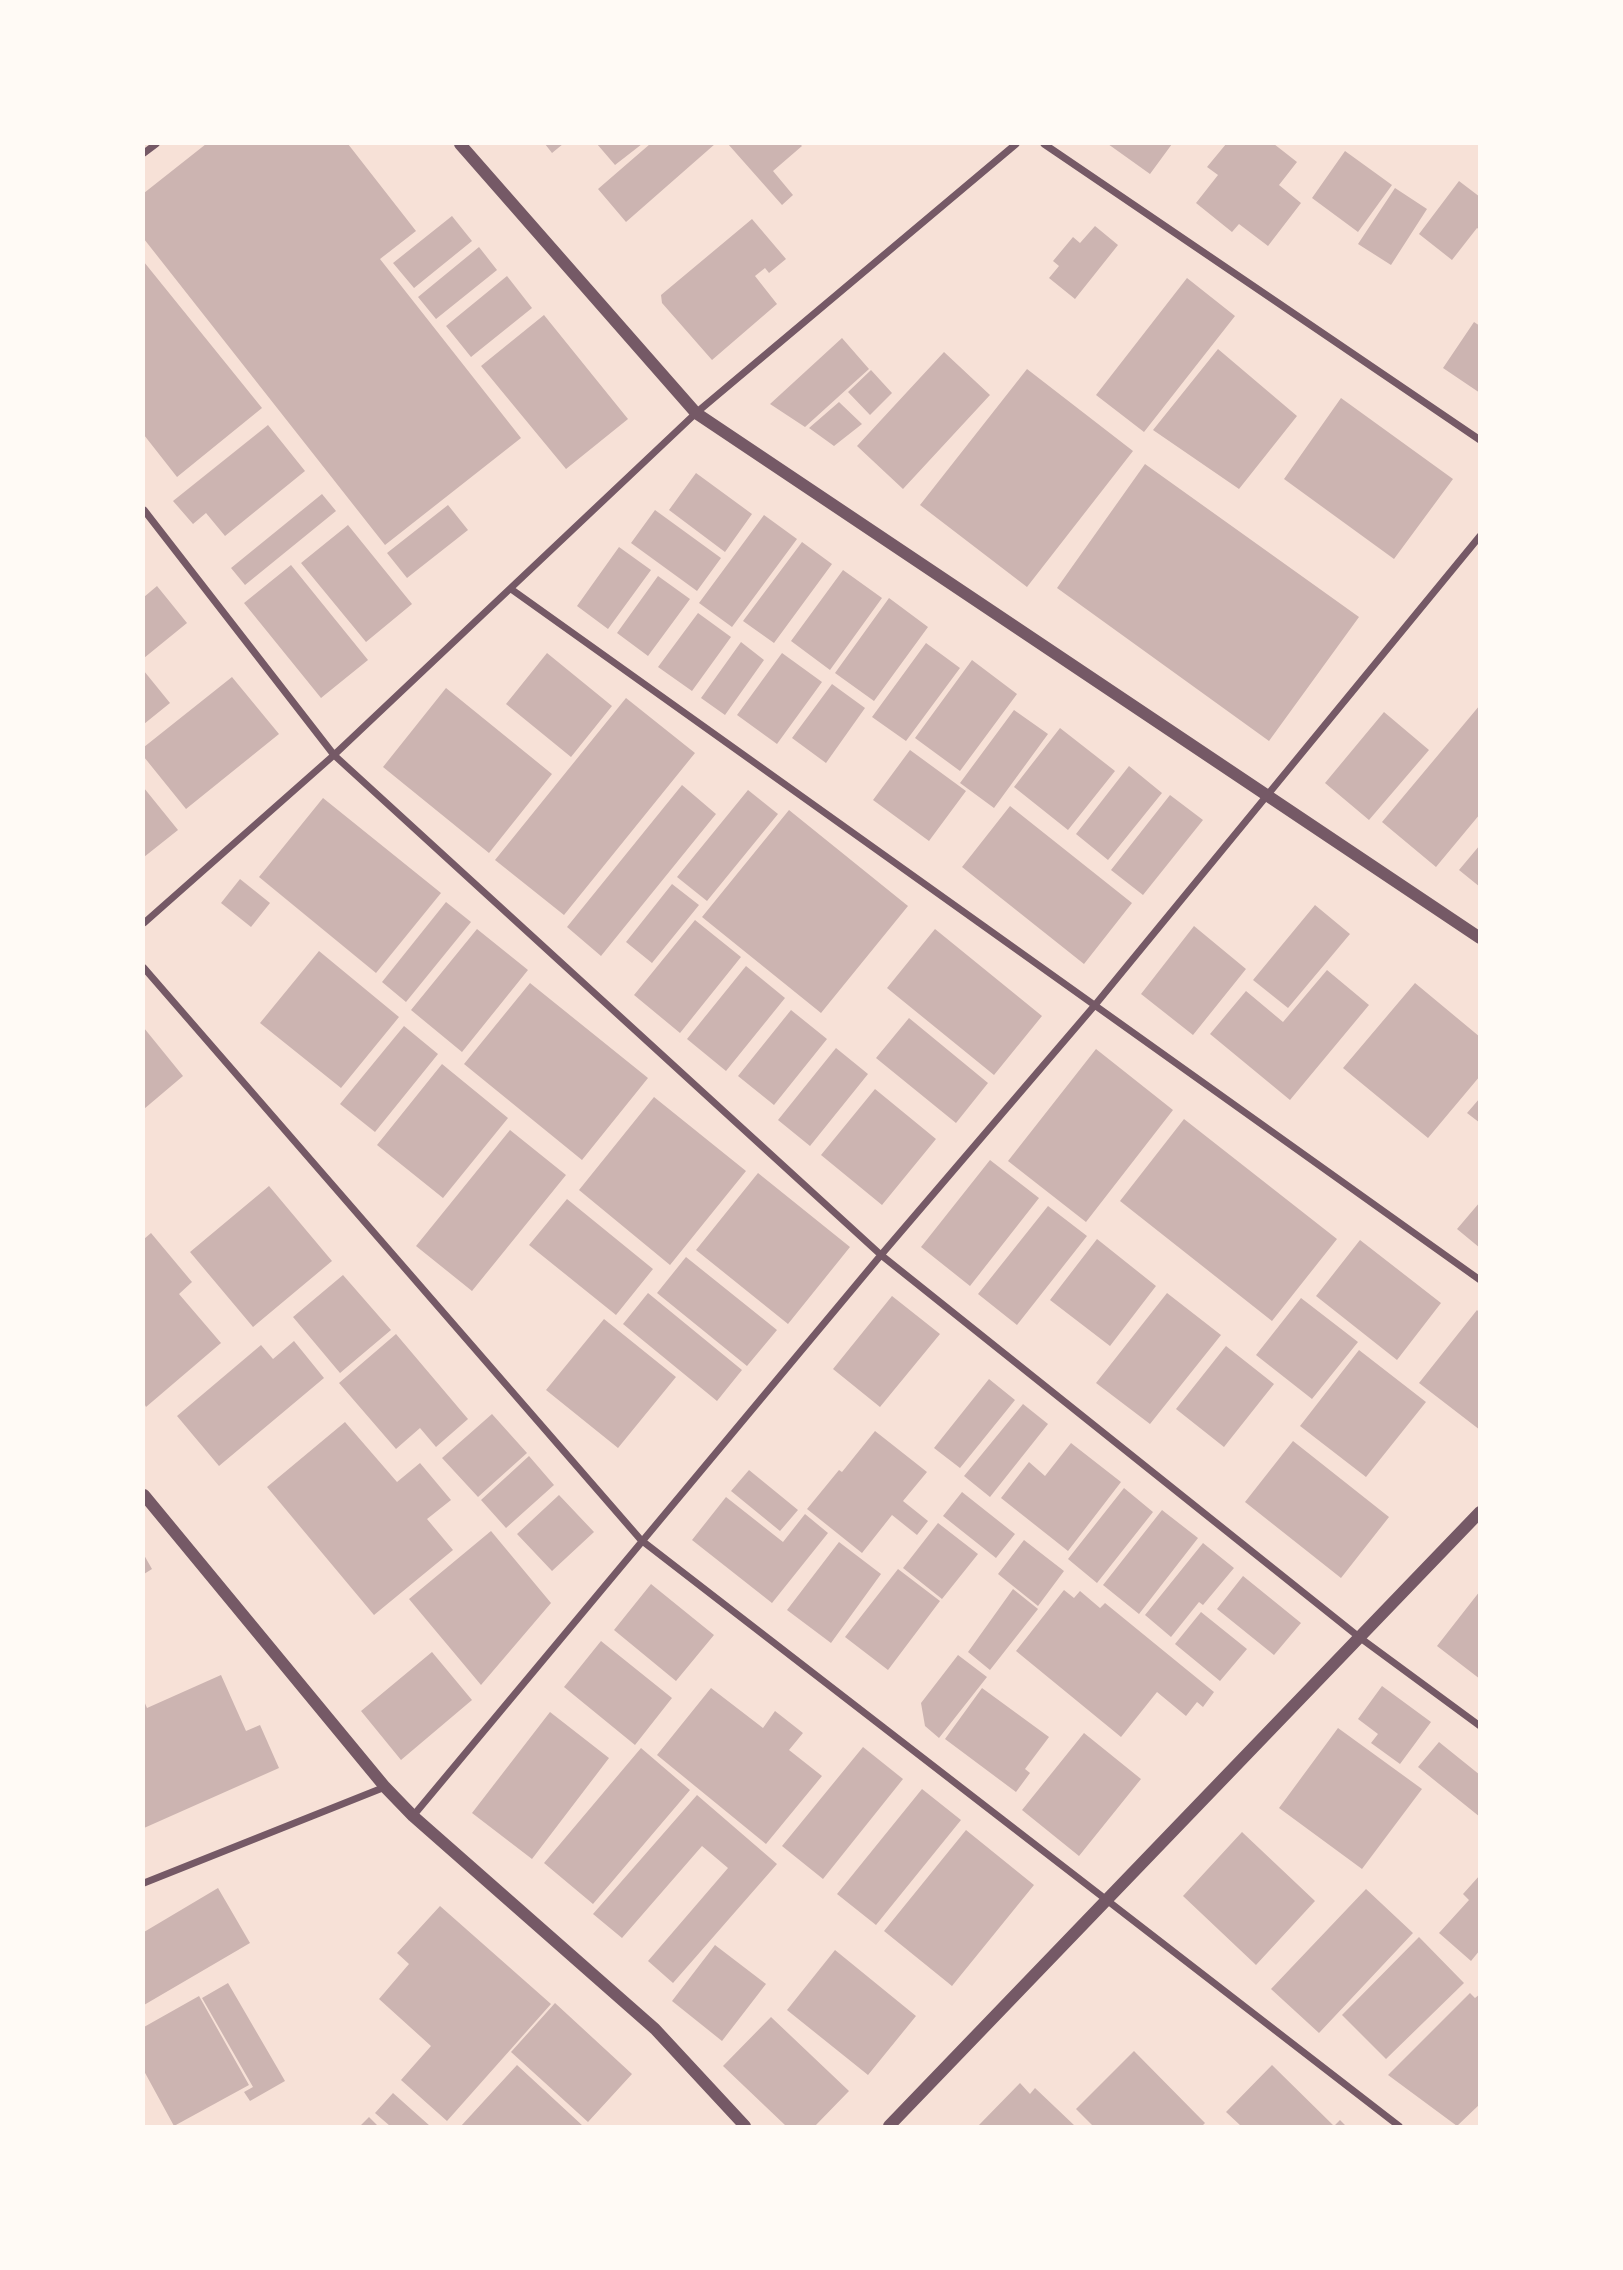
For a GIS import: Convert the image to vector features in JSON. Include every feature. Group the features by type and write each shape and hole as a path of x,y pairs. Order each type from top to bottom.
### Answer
{"street":[{"path":"144,153 156,144"},
{"path":"460,144 696,413 1479,938"},
{"path":"144,923 334,755 696,413 1016,144"},
{"path":"1044,144 1479,440"},
{"path":"144,510 334,755 881,1255 1359,1636 1479,1726"},
{"path":"413,1816 881,1255 1096,1005 1479,536"},
{"path":"511,589 1479,1280"},
{"path":"144,968 641,1540 1399,2126"},
{"path":"144,1495 149,1505 385,1787 413,1816 654,2029 745,2126"},
{"path":"889,2126 1479,1512"},
{"path":"144,1882 385,1787"}],"building":[{"path":"206,144 348,144 416,231 380,259 521,438 385,545 144,239 144,193"},
{"path":"545,144 563,144 552,153"},
{"path":"597,144 642,144 615,165"},
{"path":"650,144 715,144 626,222 598,189"},
{"path":"728,144 800,144 802,146 773,171 793,195 782,205"},
{"path":"1108,144 1172,144 1150,174"},
{"path":"1226,144 1274,144 1297,162 1279,185 1301,203 1268,246 1239,224 1232,232 1196,203 1218,175 1207,167"},
{"path":"1345,151 1392,185 1358,232 1312,198"},
{"path":"1459,181 1480,197 1480,230 1477,228 1452,260 1419,234"},
{"path":"1395,188 1427,209 1391,265 1358,244"},
{"path":"452,216 472,241 414,288 393,263"},
{"path":"752,219 786,259 769,273 765,268 755,276 777,304 712,360 662,303 661,295"},
{"path":"1095,226 1118,245 1075,299 1049,278 1059,266 1053,261 1073,237 1080,243"},
{"path":"479,247 497,270 436,319 418,297"},
{"path":"144,262 262,408 177,477 144,435"},
{"path":"507,276 532,308 471,357 446,326"},
{"path":"1187,278 1235,316 1144,432 1096,395"},
{"path":"544,315 628,419 566,469 481,366"},
{"path":"1474,322 1480,326 1480,393 1443,368"},
{"path":"842,338 869,369 805,427 770,404"},
{"path":"1218,349 1297,416 1239,489 1153,430"},
{"path":"944,352 990,395 903,489 857,446"},
{"path":"1027,369 1133,451 1027,587 920,505"},
{"path":"871,370 892,393 870,415 848,392"},
{"path":"1341,398 1453,479 1394,559 1284,479"},
{"path":"839,402 862,424 834,446 809,428"},
{"path":"268,425 305,471 225,536 206,513 193,524 173,501"},
{"path":"1145,464 1359,617 1269,741 1057,588"},
{"path":"696,473 752,514 725,552 669,510"},
{"path":"322,494 336,511 245,585 231,568"},
{"path":"448,505 468,530 407,578 387,553"},
{"path":"655,510 721,558 697,591 631,543"},
{"path":"764,515 797,539 732,627 699,603"},
{"path":"348,525 412,604 366,642 301,563"},
{"path":"802,542 832,564 774,643 743,621"},
{"path":"619,547 651,570 608,629 577,606"},
{"path":"291,565 368,660 321,698 244,603"},
{"path":"843,570 882,598 830,670 791,641"},
{"path":"658,576 690,599 648,656 617,633"},
{"path":"157,586 187,623 144,658 144,597"},
{"path":"889,598 928,627 874,701 835,673"},
{"path":"698,613 731,637 692,691 658,667"},
{"path":"741,642 764,660 725,715 701,698"},
{"path":"926,643 960,668 906,741 872,717"},
{"path":"547,653 612,706 571,757 506,704"},
{"path":"782,653 822,682 777,744 737,715"},
{"path":"972,660 1017,694 960,771 915,738"},
{"path":"144,671 170,703 144,724"},
{"path":"232,677 279,734 186,809 144,757 144,747"},
{"path":"832,684 865,708 826,763 792,738"},
{"path":"446,688 552,774 489,853 383,767"},
{"path":"626,698 695,753 564,915 495,860"},
{"path":"1480,705 1480,814 1436,867 1382,822"},
{"path":"1014,710 1048,734 994,808 960,783"},
{"path":"1384,712 1429,750 1369,820 1325,783"},
{"path":"1060,728 1115,771 1068,830 1014,787"},
{"path":"910,750 966,791 929,841 873,800"},
{"path":"1129,766 1162,793 1108,860 1076,834"},
{"path":"682,785 716,814 601,956 567,927"},
{"path":"144,788 178,830 144,857"},
{"path":"748,790 778,814 707,901 677,877"},
{"path":"1170,795 1203,820 1143,895 1111,870"},
{"path":"323,798 441,893 376,973 259,877"},
{"path":"1010,806 1132,903 1084,964 962,867"},
{"path":"789,810 908,906 821,1013 702,917"},
{"path":"1480,845 1480,887 1459,870"},
{"path":"240,879 270,903 251,927 221,903"},
{"path":"672,884 699,905 652,963 626,942"},
{"path":"446,902 471,922 406,1002 382,982"},
{"path":"1315,905 1350,934 1288,1008 1253,980"},
{"path":"695,920 741,957 680,1033 634,995"},
{"path":"1194,926 1246,969 1193,1035 1141,994"},
{"path":"477,929 528,970 462,1052 411,1010"},
{"path":"935,929 1042,1016 994,1075 887,988"},
{"path":"319,951 399,1017 341,1088 260,1023"},
{"path":"746,966 785,998 726,1071 687,1039"},
{"path":"1327,970 1369,1005 1290,1100 1210,1034 1246,991 1283,1022"},
{"path":"530,983 648,1078 582,1160 464,1064"},
{"path":"1415,983 1480,1037 1480,1076 1428,1138 1343,1068"},
{"path":"791,1010 827,1039 774,1105 738,1076"},
{"path":"909,1018 988,1083 956,1123 876,1058"},
{"path":"404,1026 438,1054 375,1132 340,1104"},
{"path":"144,1028 183,1076 144,1109"},
{"path":"836,1048 868,1074 810,1146 778,1120"},
{"path":"1096,1049 1173,1110 1086,1222 1008,1161"},
{"path":"442,1064 508,1118 443,1198 377,1145"},
{"path":"875,1089 936,1139 882,1205 821,1155"},
{"path":"654,1097 746,1171 670,1265 579,1190"},
{"path":"1480,1098 1480,1123 1467,1113"},
{"path":"1184,1119 1337,1239 1272,1321 1120,1201"},
{"path":"510,1130 566,1175 472,1291 416,1246"},
{"path":"990,1160 1039,1198 970,1286 921,1247"},
{"path":"758,1173 850,1247 788,1324 696,1250"},
{"path":"269,1186 332,1261 253,1327 190,1252"},
{"path":"567,1199 653,1269 616,1315 529,1245"},
{"path":"1480,1202 1480,1248 1457,1229"},
{"path":"1048,1206 1087,1236 1017,1325 978,1294"},
{"path":"151,1233 192,1282 179,1294 221,1343 146,1407 144,1239"},
{"path":"1097,1239 1156,1286 1110,1346 1050,1300"},
{"path":"1360,1240 1441,1303 1397,1360 1316,1296"},
{"path":"686,1257 777,1330 747,1366 657,1293"},
{"path":"343,1275 391,1330 340,1373 293,1317"},
{"path":"648,1293 742,1370 717,1401 623,1324"},
{"path":"1167,1293 1221,1335 1150,1424 1096,1383"},
{"path":"892,1296 940,1334 880,1407 833,1369"},
{"path":"1301,1298 1358,1342 1312,1399 1256,1355"},
{"path":"1477,1310 1480,1313 1480,1430 1419,1383"},
{"path":"604,1319 676,1377 618,1448 546,1390"},
{"path":"396,1334 468,1419 436,1447 420,1428 396,1449 339,1383"},
{"path":"294,1341 324,1378 219,1466 177,1416 261,1345 273,1359"},
{"path":"1226,1346 1274,1384 1224,1447 1176,1409"},
{"path":"1359,1350 1426,1402 1366,1477 1300,1426"},
{"path":"989,1379 1015,1400 960,1468 934,1448"},
{"path":"1023,1404 1048,1424 990,1497 964,1476"},
{"path":"492,1414 527,1453 478,1497 442,1458"},
{"path":"345,1422 397,1482 420,1463 451,1500 427,1519 453,1550 374,1615 267,1487"},
{"path":"875,1431 927,1472 903,1501 928,1521 917,1535 892,1515 862,1553 807,1509"},
{"path":"1293,1441 1389,1517 1341,1578 1245,1502"},
{"path":"1071,1443 1121,1482 1068,1551 1001,1498 1029,1462 1045,1476"},
{"path":"529,1456 554,1485 506,1528 481,1500"},
{"path":"749,1470 798,1510 780,1531 731,1491"},
{"path":"1124,1488 1153,1512 1097,1583 1068,1559"},
{"path":"962,1492 1015,1534 996,1558 943,1516"},
{"path":"559,1495 594,1532 552,1571 517,1534"},
{"path":"726,1497 783,1542 805,1514 828,1533 772,1603 692,1540"},
{"path":"1162,1510 1198,1538 1139,1614 1103,1585"},
{"path":"938,1523 978,1554 942,1599 903,1568"},
{"path":"491,1531 551,1603 481,1685 409,1599"},
{"path":"1024,1540 1064,1571 1038,1606 998,1574"},
{"path":"839,1542 881,1574 831,1643 787,1610"},
{"path":"1203,1543 1234,1568 1203,1605 1199,1602 1171,1637 1145,1615"},
{"path":"144,1555 152,1569 144,1574"},
{"path":"898,1569 940,1601 888,1670 845,1637"},
{"path":"1243,1576 1301,1623 1274,1655 1217,1609"},
{"path":"651,1584 714,1635 676,1681 614,1630"},
{"path":"1013,1589 1038,1609 990,1670 968,1652"},
{"path":"1064,1590 1074,1598 1080,1591 1100,1608 1105,1603 1214,1692 1203,1707 1197,1702 1186,1716 1157,1692 1121,1737 1016,1651"},
{"path":"1480,1591 1480,1679 1437,1646"},
{"path":"1201,1612 1247,1649 1220,1681 1175,1644"},
{"path":"601,1641 672,1698 635,1745 564,1687"},
{"path":"432,1652 472,1700 401,1760 361,1711"},
{"path":"958,1655 987,1677 939,1738 925,1726 921,1703"},
{"path":"221,1675 246,1731 260,1725 279,1768 144,1828 144,1701 147,1708"},
{"path":"1382,1686 1431,1722 1400,1764 1371,1743 1378,1734 1358,1719"},
{"path":"711,1688 763,1728 775,1711 803,1733 789,1750 822,1776 766,1844 657,1755"},
{"path":"982,1688 1049,1737 1025,1769 1030,1773 1016,1792 945,1739"},
{"path":"550,1712 609,1758 532,1859 472,1813"},
{"path":"1338,1728 1422,1789 1362,1869 1279,1808"},
{"path":"1084,1733 1141,1779 1079,1856 1022,1810"},
{"path":"1439,1742 1480,1775 1480,1817 1418,1767"},
{"path":"863,1747 903,1779 823,1879 782,1846"},
{"path":"641,1748 690,1790 593,1904 544,1863"},
{"path":"922,1789 961,1820 876,1925 837,1894"},
{"path":"697,1795 777,1864 673,1983 648,1961 728,1868 702,1846 622,1938 593,1914"},
{"path":"966,1830 1034,1885 952,1986 884,1931"},
{"path":"1242,1832 1315,1901 1256,1965 1183,1896"},
{"path":"1480,1875 1480,1950 1471,1961 1439,1933 1469,1900 1463,1894"},
{"path":"218,1888 250,1943 144,2005 144,1932"},
{"path":"1366,1889 1413,1933 1319,2033 1271,1989"},
{"path":"440,1906 551,2004 447,2121 401,2080 431,2046 379,1999 409,1964 397,1953"},
{"path":"1419,1937 1464,1983 1386,2059 1342,2015"},
{"path":"715,1945 766,1984 722,2041 672,2001"},
{"path":"835,1950 916,2016 868,2075 787,2010"},
{"path":"228,1983 285,2081 250,2101 244,2092 253,2087 202,1998"},
{"path":"1470,1993 1475,1998 1480,1994 1480,2104 1457,2126 1388,2075"},
{"path":"199,1996 249,2085 174,2126 144,2071 144,2027"},
{"path":"555,2003 632,2074 588,2122 511,2052"},
{"path":"771,2017 849,2091 815,2126 786,2126 723,2066"},
{"path":"1134,2051 1205,2123 1202,2126 1093,2126 1076,2109"},
{"path":"517,2065 583,2126 461,2126"},
{"path":"1272,2065 1334,2126 1241,2126 1226,2112"},
{"path":"1020,2083 1030,2094 1035,2088 1075,2126 978,2126"},
{"path":"393,2093 430,2126 390,2126 375,2113"},
{"path":"369,2117 378,2126 360,2126"},
{"path":"1340,2120 1346,2126 1334,2126"}]}
